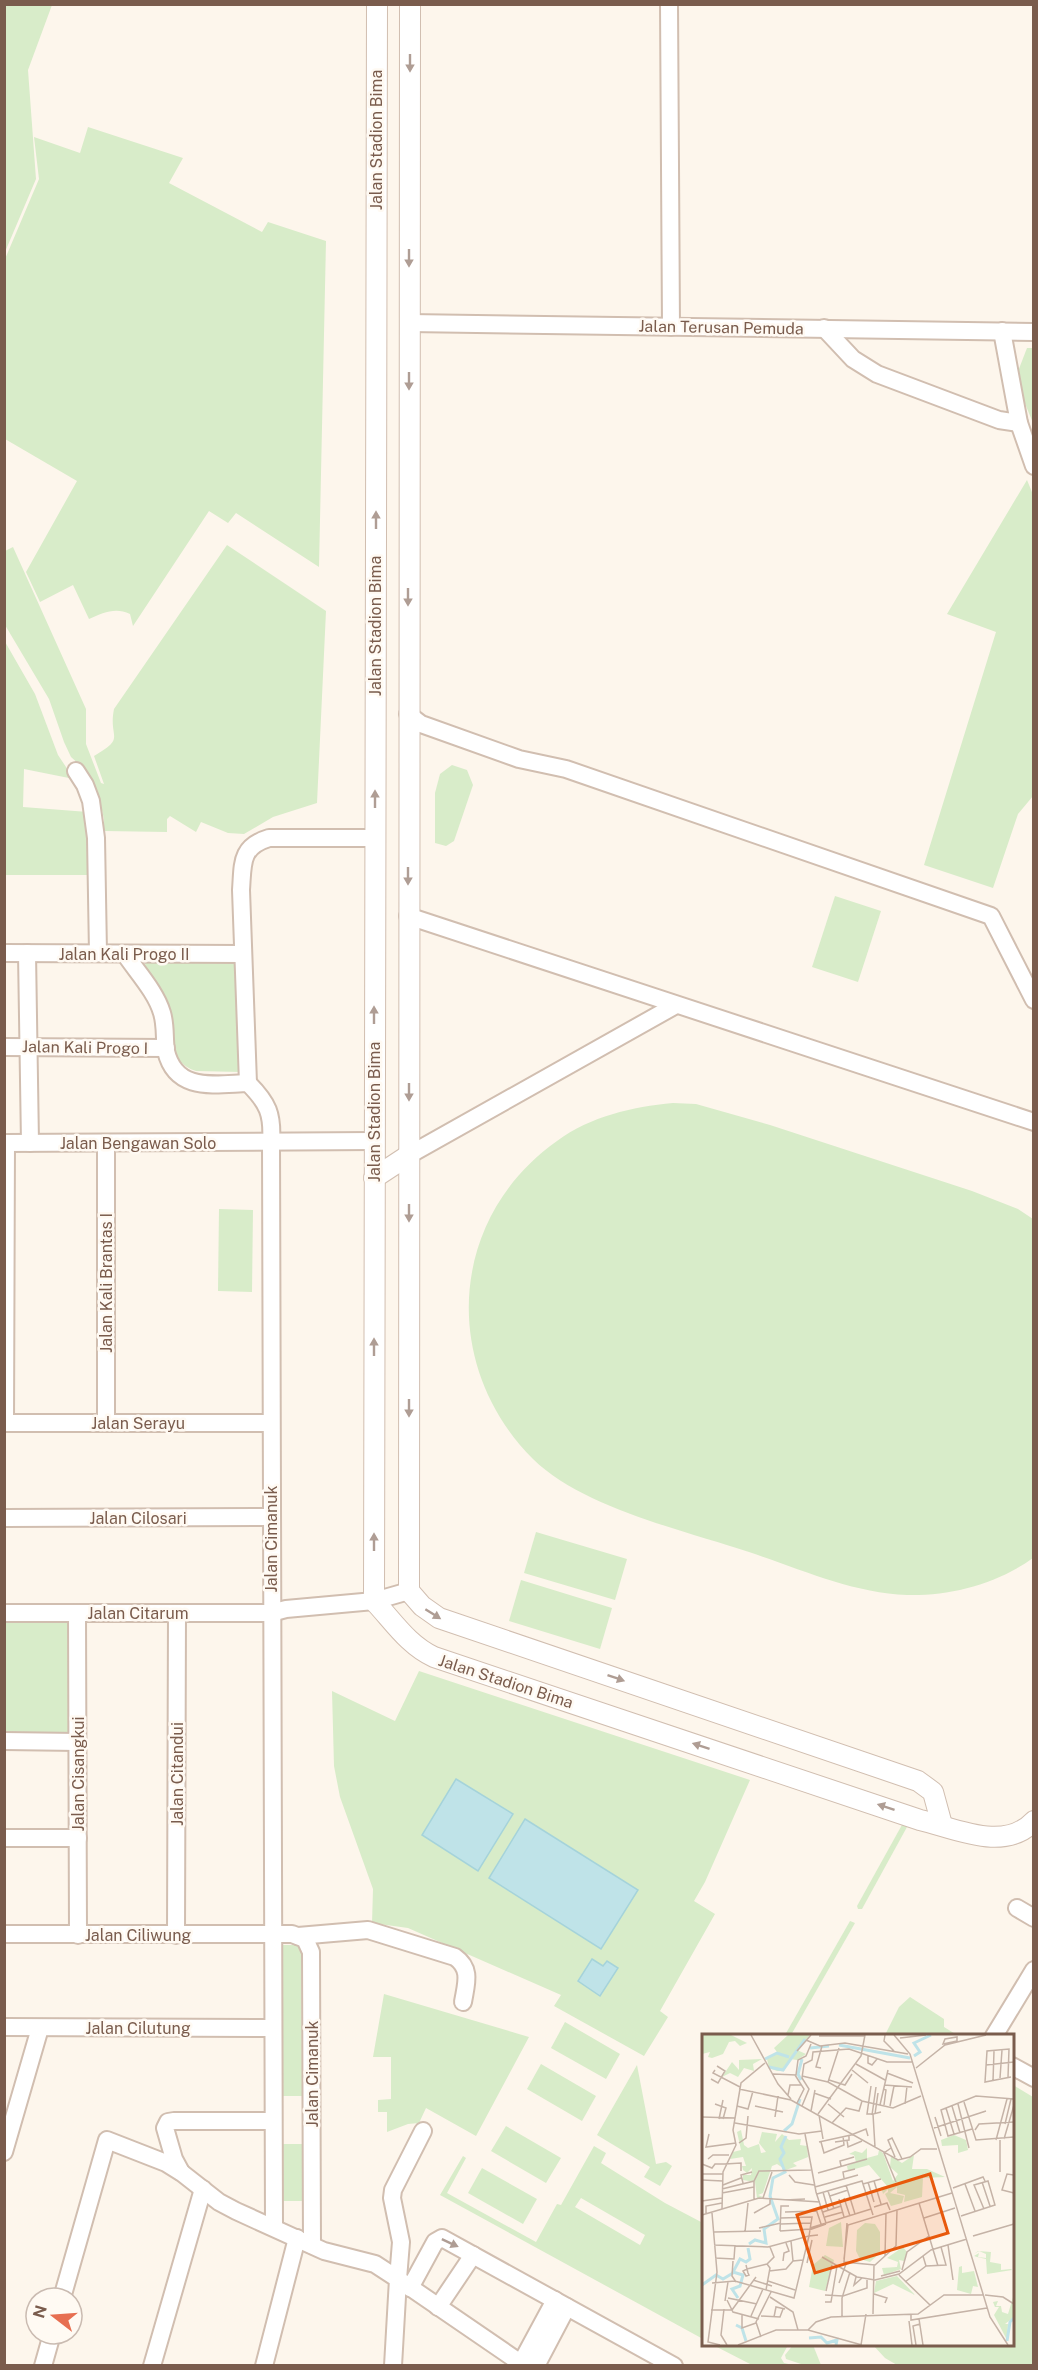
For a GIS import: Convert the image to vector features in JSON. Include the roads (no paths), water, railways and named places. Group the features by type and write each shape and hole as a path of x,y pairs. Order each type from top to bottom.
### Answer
{"street":[{"name":"Jalan Stadion Bima","path":"377,4 374,1601 399,1631 424,1652 434,1657 920,1820 971,1834 1000,1838 1029,1826 1034,1821"},
{"name":"Jalan Stadion Bima","path":"409,1591 410,4"},
{"path":"669,4 671,327"},
{"path":"376,322 409,323"},
{"name":"Jalan Terusan Pemuda","path":"409,323 1034,332"},
{"path":"824,328 853,359 877,374 999,420 1019,423"},
{"path":"1002,331 1019,423 1034,466"},
{"path":"375,714 408,714 421,724 519,759 566,769 991,916 1034,1000"},
{"path":"76,771 85,784 91,801 96,838 98,953"},
{"path":"125,954 162,1012 166,1048 174,1069 190,1082 200,1084 248,1083 243,954 243,865 247,851 255,842 269,838 375,838"},
{"path":"375,917 408,916 1034,1122"},
{"name":"Jalan Kali Progo II","path":"4,953 243,954"},
{"path":"27,953 30,1143"},
{"path":"374,1178 409,1155 676,1005"},
{"name":"Jalan Kali Progo I","path":"4,1047 166,1048"},
{"name":"Jalan Cimanuk","path":"248,1083 259,1094 273,1122 271,1143 271,1613 274,2226"},
{"name":"Jalan Bengawan Solo","path":"5,1143 374,1141"},
{"path":"5,1143 5,1423"},
{"name":"Jalan Kali Brantas I","path":"106,1143 106,1423"},
{"name":"Jalan Serayu","path":"5,1423 271,1423"},
{"name":"Jalan Cilosari","path":"4,1518 271,1517"},
{"path":"409,1591 422,1606 439,1618 918,1781 933,1792 942,1825"},
{"name":"Jalan Citarum","path":"4,1612 271,1613 286,1609 374,1601 409,1591"},
{"name":"Jalan Cisangkui","path":"77,1613 78,1935"},
{"name":"Jalan Citandui","path":"176,1935 177,1613"},
{"path":"4,1741 78,1742"},
{"path":"920,1820 933,1792"},
{"path":"4,1838 78,1838"},
{"path":"1017,1908 1034,1918"},
{"path":"272,1934 298,1936 368,1930 455,1957 462,1962 468,1977 463,2002"},
{"name":"Jalan Ciliwung","path":"4,1934 272,1934"},
{"name":"Jalan Cimanuk","path":"264,2366 304,2241 311,1952 309,1944 298,1936"},
{"path":"995,2034 1034,1970"},
{"name":"Jalan Cilutung","path":"4,2027 272,2028"},
{"path":"4,2152 40,2028"},
{"path":"1014,2067 1034,2078"},
{"path":"182,2173 174,2159 165,2128 168,2122 273,2121"},
{"path":"393,2366 404,2283 401,2242 392,2198 393,2190 423,2132"},
{"path":"65,2286 107,2140 166,2163 219,2202 324,2251 375,2264 527,2365 561,2303"},
{"path":"152,2366 203,2189"},
{"path":"404,2283 435,2242 442,2238 674,2366"},
{"path":"438,2307 473,2255"},
{"path":"43,2366 49,2346"}],"water":[{"path":"456,1779 513,1814 478,1871 422,1835"},
{"path":"525,1819 638,1890 601,1949 489,1878"},
{"path":"592,1959 603,1966 607,1961 618,1968 600,1996 578,1981"}]}
